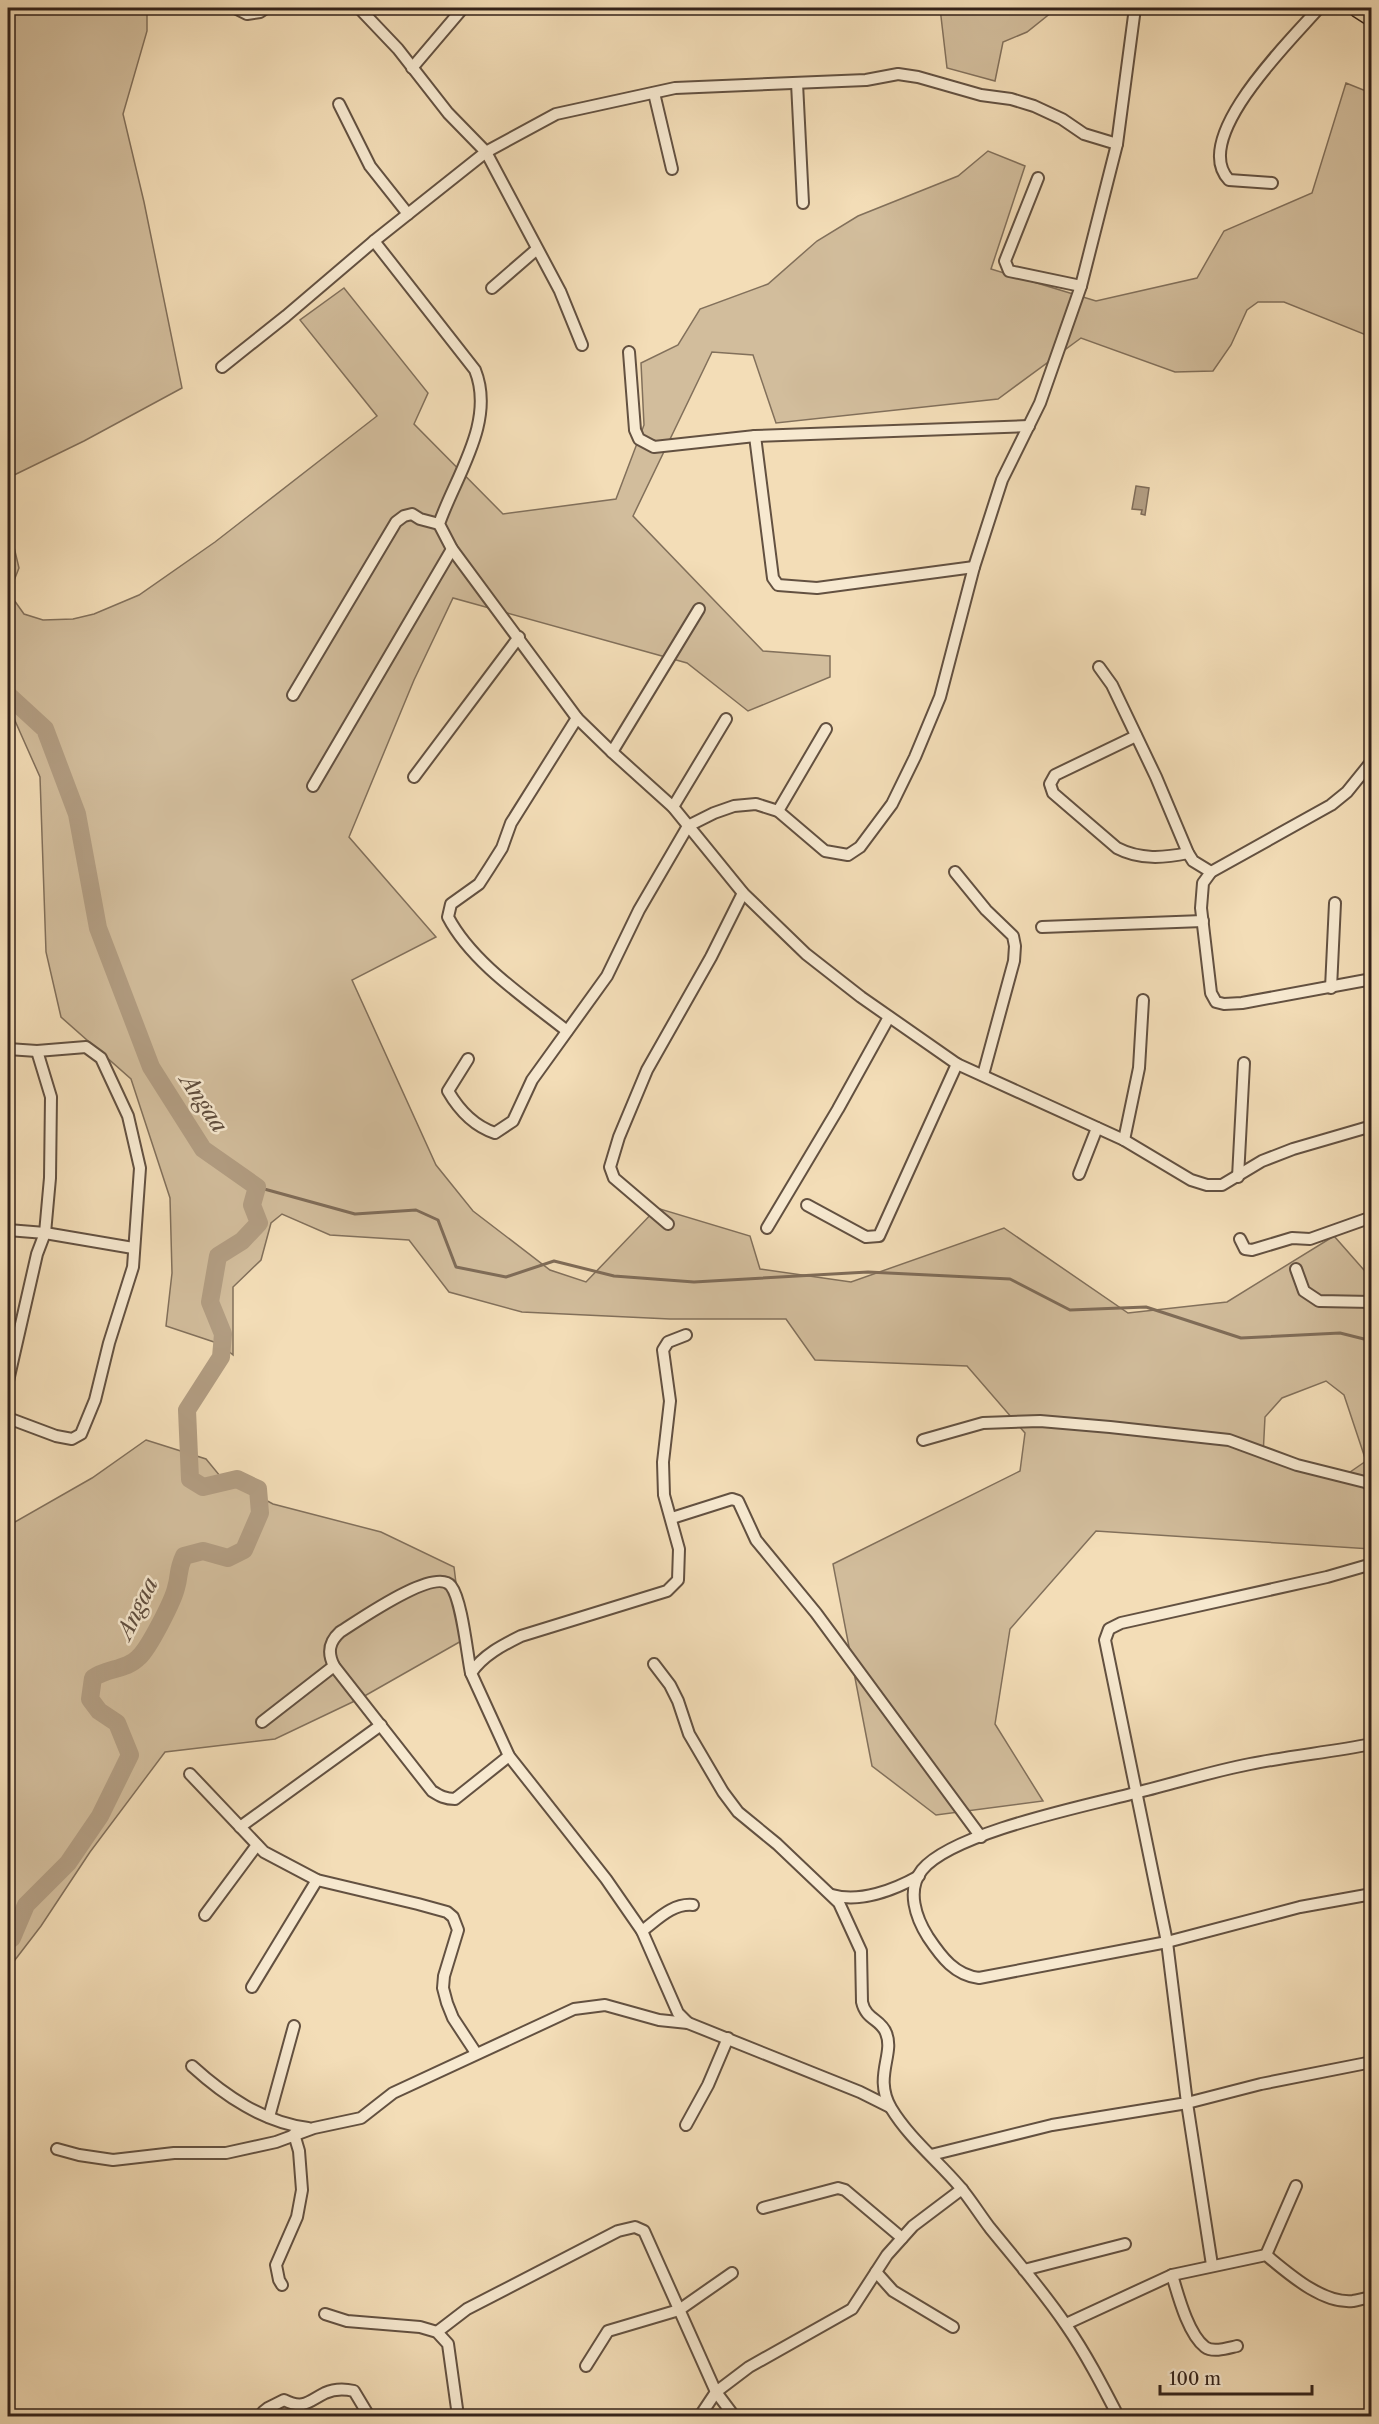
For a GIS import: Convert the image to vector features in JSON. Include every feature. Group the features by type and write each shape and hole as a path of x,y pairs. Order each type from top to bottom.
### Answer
{"highway":[{"path":"1358,8 1371,17"}],"street":[{"path":"235,8 247,14 260,12 266,8"},
{"path":"360,8 448,113 486,152 560,291 582,345"},
{"path":"412,68 463,8"},
{"path":"468,1059 448,1091 458,1110 486,1130 495,1133 513,1121 532,1080 607,976 639,910 688,826 734,806 756,804 778,811 825,851 848,855 860,847 892,804 915,758 940,697 974,567 1002,480 1040,403 1081,286 1118,144 1136,8"},
{"path":"1272,183 1229,180 1222,174 1220,152 1227,127 1238,104 1258,75 1319,8"},
{"path":"222,367 486,152 556,114 675,88 866,80 898,74 918,76 981,95 1011,99 1034,106 1062,119 1084,134 1118,144"},
{"path":"796,83 803,202"},
{"path":"654,93 672,169"},
{"path":"339,104 370,166 408,214"},
{"path":"1038,177 1005,261 1005,267 1010,271 1081,286"},
{"path":"374,241 475,370 479,379 479,424 439,524"},
{"path":"492,288 537,249"},
{"path":"629,352 635,430 639,439 654,447 755,436 1029,426"},
{"path":"755,436 773,578 778,585 817,588 974,567"},
{"path":"293,695 396,522 412,514 420,519 439,524 452,549 577,718 673,807 742,893 806,954 889,1017 957,1064 1124,1140 1191,1180 1207,1185 1222,1185 1262,1161 1293,1149 1371,1126"},
{"path":"314,786 452,549"},
{"path":"612,752 699,609"},
{"path":"414,777 519,637"},
{"path":"1099,667 1112,685 1136,735 1188,854 1193,861 1210,872"},
{"path":"567,1031 484,963 455,931 448,917 452,904 479,884 496,858 511,824 577,718"},
{"path":"673,807 726,718"},
{"path":"778,811 826,729"},
{"path":"1136,735 1055,775 1050,784 1053,793 1117,848 1128,854 1165,857 1188,854"},
{"path":"1371,761 1347,792 1331,805 1210,872 1203,883 1201,908 1211,993 1216,1002 1242,1003 1371,979"},
{"path":"955,872 986,910 1014,936 1014,961 983,1075"},
{"path":"668,1224 614,1178 610,1167 619,1137 647,1070 711,957 742,893"},
{"path":"1331,988 1335,903"},
{"path":"1042,927 1203,921"},
{"path":"1124,1140 1139,1068 1143,1000"},
{"path":"767,1228 838,1109 889,1017"},
{"path":"8,1049 37,1051 86,1047 101,1058 128,1116 140,1168 133,1248 134,1267 109,1343 95,1400 81,1434 72,1439 56,1436 8,1418"},
{"path":"8,1381 37,1254 45,1233 50,1178 51,1097 37,1051"},
{"path":"1238,1177 1244,1062"},
{"path":"807,1205 866,1237 879,1236 957,1064"},
{"path":"1079,1174 1097,1128"},
{"path":"1240,1239 1245,1250 1252,1250 1292,1238 1310,1239 1371,1217"},
{"path":"8,1230 45,1233 133,1248"},
{"path":"1296,1269 1304,1291 1319,1301 1371,1302"},
{"path":"471,1673 476,1665 501,1646 521,1636 668,1591 678,1580 679,1549 664,1496 663,1462 670,1401 663,1350 668,1342 686,1335"},
{"path":"923,1440 982,1424 1040,1421 1110,1427 1229,1440 1297,1465 1365,1482 1371,1486"},
{"path":"672,1518 732,1499 738,1501 756,1540 816,1613 981,1837"},
{"path":"1212,2265 1187,2103 1167,1942 1105,1640 1109,1629 1121,1623 1327,1577 1371,1564"},
{"path":"509,1756 455,1799 446,1799 432,1791 333,1666 330,1658 332,1639 339,1632 413,1588 432,1581 445,1581 452,1587 457,1600 471,1673 509,1756 606,1879 642,1932 678,2013 688,2023"},
{"path":"654,1664 670,1685 689,1734 723,1792 738,1812 777,1844 839,1903 861,1951 864,2010 868,2016 881,2025 888,2039 882,2080 890,2107 904,2128 962,2189 1066,2324 1091,2363 1118,2416"},
{"path":"262,1722 333,1666"},
{"path":"240,1827 381,1725"},
{"path":"1371,1744 1249,1764 1028,1820 952,1849 932,1860 913,1888 915,1907 928,1936 950,1966 964,1976 979,1978 1167,1942 1300,1907 1371,1894"},
{"path":"190,1774 264,1852 317,1880 418,1904 447,1912 453,1917 458,1930 444,1976 443,1988 453,2018 476,2053"},
{"path":"205,1915 257,1845"},
{"path":"831,1895 846,1899 868,1895 891,1889 919,1876"},
{"path":"252,1987 317,1880"},
{"path":"642,1932 671,1909 684,1904 693,1905"},
{"path":"57,2149 113,2160 174,2153 226,2153 276,2142 314,2128 362,2118 393,2093 476,2053 574,2009 605,2005 659,2020 688,2023 860,2091 890,2107"},
{"path":"269,2117 294,2026"},
{"path":"686,2125 708,2085 728,2038"},
{"path":"931,2155 1052,2125 1187,2103 1261,2084 1371,2062"},
{"path":"192,2066 218,2090 240,2104 291,2126 314,2128"},
{"path":"282,2284 276,2265 297,2217 303,2190 299,2151 294,2134"},
{"path":"1266,2255 1296,2186"},
{"path":"762,2208 838,2188 845,2190 902,2238"},
{"path":"700,2416 716,2392 749,2367 852,2309 876,2272 913,2226 962,2189"},
{"path":"437,2332 467,2309 618,2232 635,2227 644,2232 650,2242 716,2392 734,2416"},
{"path":"1024,2270 1125,2244"},
{"path":"1066,2324 1172,2275 1266,2255"},
{"path":"1266,2255 1296,2280 1329,2296 1352,2301 1371,2297"},
{"path":"876,2272 893,2291 953,2327"},
{"path":"586,2366 608,2331 679,2310 732,2273"},
{"path":"1172,2275 1191,2327 1205,2347 1211,2350 1237,2346"},
{"path":"325,2314 347,2321 420,2326 437,2332 448,2344 458,2416"},
{"path":"263,2412 284,2400 298,2406 315,2401 326,2393 347,2390 354,2391 369,2416"}],"shaded area":[{"path":"8,8 147,8 147,31 123,114 144,202 182,388 84,441 8,478"},
{"path":"940,8 1057,8 1027,32 1003,42 995,81 947,68"},
{"path":"1346,83 1371,93 1371,337 1284,302 1258,302 1247,310 1231,345 1213,371 1175,372 1081,338 998,399 776,423 753,355 712,352 633,516 763,651 830,656 830,677 748,711 687,663 453,598 414,680 349,837 436,937 352,980 436,1165 473,1211 550,1270 586,1282 657,1208 750,1236 760,1269 851,1282 1004,1228 1128,1313 1227,1302 1334,1236 1371,1278 1371,1549 1096,1531 1010,1629 995,1724 1043,1801 936,1815 872,1766 833,1564 1020,1471 1025,1433 967,1366 815,1360 786,1319 670,1319 522,1312 449,1292 409,1240 330,1235 282,1214 271,1223 261,1260 233,1287 233,1355 220,1344 166,1326 172,1273 170,1198 131,1079 61,1017 46,952 40,777 8,705 8,522 19,568 9,593 24,614 43,620 73,619 94,614 139,595 215,542 377,416 300,320 344,288 428,393 414,424 503,514 616,499 644,425 641,363 678,345 700,309 768,284 817,241 858,216 958,176 988,151 1025,166 991,269 1096,301 1197,278 1224,231 1312,193","holes":["1326,1381 1344,1395 1366,1461 1337,1481 1263,1456 1265,1417 1282,1398"]},
{"path":"1136,486 1149,488 1145,515 1141,514 1142,510 1132,509"},
{"path":"146,1440 206,1459 220,1476 273,1504 381,1532 454,1567 463,1640 361,1698 275,1739 165,1752 90,1852 41,1926 8,1969 8,1526 92,1478"}],"waterway":[{"name":"Angaa","path":"8,695 45,729 77,814 98,928 151,1067 203,1149 257,1187 252,1205 259,1223 242,1241 218,1256 210,1302 223,1334 221,1357 187,1410 190,1479 203,1487 237,1479 258,1489 260,1513 244,1550 228,1558 203,1551 184,1556 170,1603 143,1652 129,1664 93,1678 90,1699 99,1711 117,1723 130,1755 100,1816 68,1863 26,1905 12,1938 8,1941"},
{"path":"257,1187 355,1214 416,1210 438,1220 456,1267 506,1277 554,1261 614,1276 694,1282 868,1272 1010,1279 1070,1310 1146,1307 1241,1338 1340,1333 1372,1341"}]}
